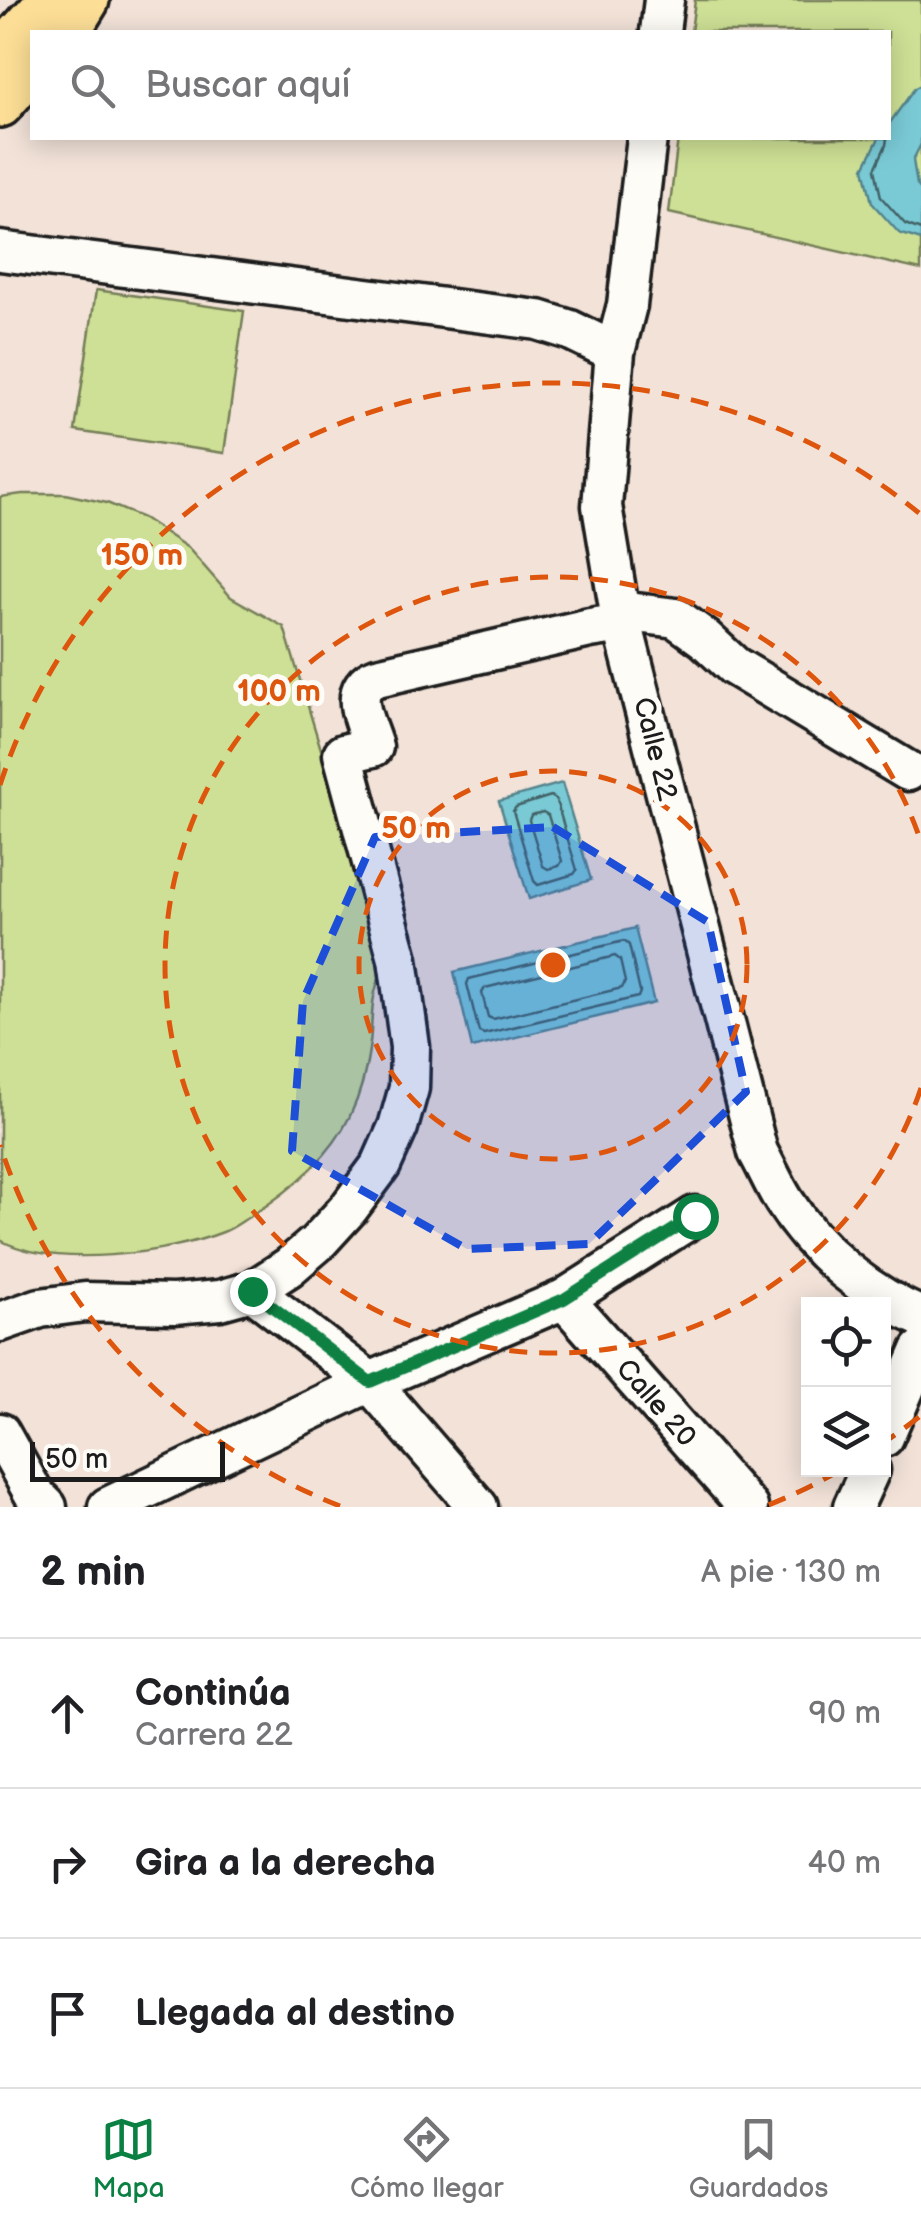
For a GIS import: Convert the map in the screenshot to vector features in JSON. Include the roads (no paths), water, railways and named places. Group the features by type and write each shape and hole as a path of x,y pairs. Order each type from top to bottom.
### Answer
{"main road":[{"path":"0,57 51,0"},
{"path":"65,30 86,0"},
{"path":"0,104 30,69"}],"street":[{"path":"660,30 664,0"},
{"name":"Calle 22","path":"647,140 627,305 615,352 602,506 622,618 758,1152 784,1202 825,1254 915,1336"},
{"path":"0,251 538,320 570,330 615,352"},
{"path":"0,1322 40,1308 85,1302 174,1304 220,1300 252,1291 317,1243 381,1165 409,1088 410,1046 398,959 344,754 373,747 359,700 362,686 368,680 590,628 636,613 676,618 734,666 908,771"},
{"path":"108,1507 370,1382 564,1299 695,1216"},
{"path":"252,1291 370,1382 478,1507"},
{"name":"Calle 20","path":"564,1299 742,1505"},
{"path":"891,1415 915,1336"},
{"path":"0,1433 34,1494 46,1507"},
{"path":"854,1507 867,1477"}],"water":[{"path":"921,85 921,144 913,160 921,190 921,240 899,233 872,203 864,168 878,140 891,140 891,121"},
{"path":"562,783 591,880 529,899 499,801"},
{"path":"635,928 654,1003 472,1048 454,972"}]}
